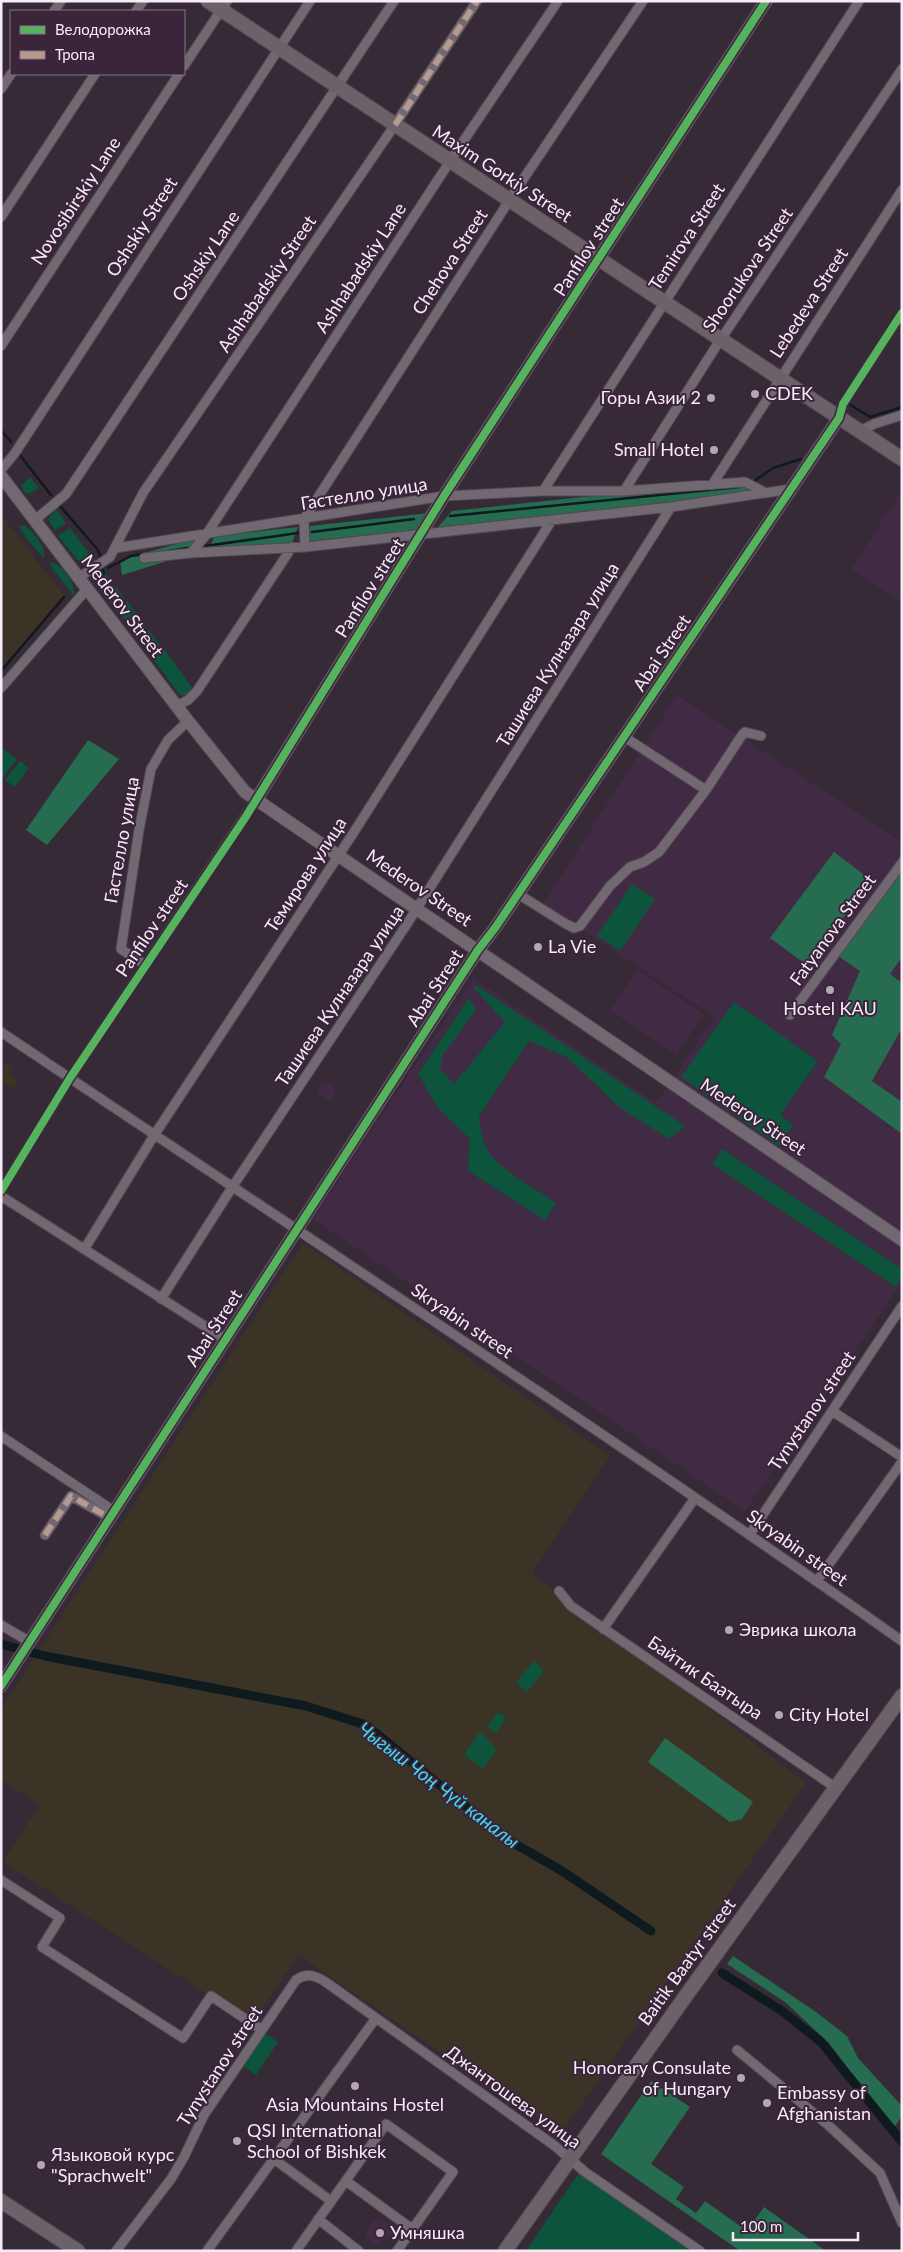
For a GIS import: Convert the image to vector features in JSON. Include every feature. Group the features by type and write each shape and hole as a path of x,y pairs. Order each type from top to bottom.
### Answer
{"main road":[{"name":"Maxim Gorkiy Street","path":"208,1 224,5 278,48 902,459"},
{"name":"Baitik Baatyr street","path":"505,2251 902,1696"},
{"path":"1,2201 78,2251"}],"street":[{"name":"Oshskiy Street","path":"1,470 15,452 310,1"},
{"name":"Oshskiy Lane","path":"34,520 66,494 394,1"},
{"name":"Ashhabadskiy Street","path":"78,578 110,556 116,548 143,493 395,125 477,1"},
{"name":"Ashhabadskiy Lane","path":"191,553 206,535 450,162 558,1"},
{"name":"Chehova Street","path":"304,518 510,201 643,1"},
{"name":"Panfilov street","path":"1,1192 70,1078 256,800 444,496 766,1"},
{"name":"Temirova Street","path":"544,491 859,1"},
{"path":"185,64 224,5"},
{"name":"Shoorukova Street","path":"624,491 721,340 902,69"},
{"path":"1,89 11,75"},
{"path":"1,217 94,75"},
{"name":"Novosibirskiy Lane","path":"1,346 178,75"},
{"name":"Lebedeva Street","path":"712,485 902,190"},
{"name":"Abai Street","path":"1,1686 478,950 518,894 839,418 843,404 902,313"},
{"path":"860,431 874,424 902,415"},
{"name":"Mederov Street","path":"1,476 240,788 902,1240"},
{"name":"Гастелло улица","path":"116,548 444,496 544,491 624,491 745,482 766,493"},
{"path":"144,558 191,553 292,547 305,548 671,507 791,489"},
{"name":"Ташиева Кулназара улица","path":"161,1299 233,1186 418,908 671,507"},
{"path":"304,518 305,548"},
{"name":"Темирова улица","path":"85,1248 155,1134 338,856 552,520"},
{"path":"177,706 188,700 198,691 292,547"},
{"path":"1,688 87,589"},
{"name":"Гастелло улица","path":"144,965 121,949 139,830 151,769 168,740 188,721"},
{"path":"518,894 566,924 574,928 580,926 610,886 630,867 644,862 659,852 706,790 742,735 745,732 761,736"},
{"path":"623,736 706,790"},
{"name":"Fatyanova Street","path":"790,1015 902,863"},
{"name":"Skryabin street","path":"1,1032 297,1228 750,1534 902,1641"},
{"path":"1,1196 225,1339"},
{"name":"Tynystanov street","path":"750,1534 902,1306"},
{"path":"832,1410 902,1458"},
{"path":"1,1436 112,1515"},
{"path":"817,1582 902,1462"},
{"path":"45,1535 71,1496 112,1515"},
{"path":"603,1628 695,1498"},
{"name":"Байтик Баатыра","path":"559,1591 571,1606 836,1788"},
{"path":"1,1625 25,1649"},
{"path":"1,1880 60,1918 42,1947 184,2038 211,1996 262,2030"},
{"name":"Tynystanov street","path":"116,2251 171,2179 204,2115 296,1980 304,1975"},
{"name":"Джантошева улица","path":"304,1975 321,1978 570,2159 585,2172 700,2251"},
{"path":"207,2251 376,2018"},
{"path":"738,2050 827,2124 880,2173 902,2223"},
{"path":"296,2251 386,2124 453,2172 399,2250"},
{"path":"274,2159 331,2201"},
{"path":"346,2181 412,2229"},
{"path":"318,2219 359,2251"}],"shaded area":[{"path":"902,490 902,602 851,569"},
{"path":"1,515 64,595 1,669"},
{"path":"677,695 902,842 902,1282 745,1511 313,1219 473,978 656,1103 714,1017 543,904"},
{"path":"637,970 704,1014 676,1055 610,1010"},
{"path":"6,1063 13,1067 10,1073 19,1080 14,1089 4,1082 1,1086 1,1070"},
{"path":"323,1082 327,1085 329,1082 334,1085 332,1088 336,1091 330,1102 316,1093"},
{"path":"303,1243 610,1456 532,1573 806,1783 560,2135 299,1955 252,2023 3,1862 39,1805 1,1780 1,1709"},
{"name":"Умняшка","path":"378,2217 396,2228 389,2238 386,2236 377,2246 364,2237 369,2229 367,2228"}],"green space":[{"path":"30,477 39,488 29,494 24,492 21,486"},
{"path":"753,479 755,494 438,527 452,511"},
{"path":"56,509 66,523 55,530 48,519"},
{"path":"429,513 416,530 309,541 310,526"},
{"path":"24,525 35,535 41,544 44,558 26,538 19,526"},
{"path":"298,527 292,543 207,552 215,536"},
{"path":"70,528 95,561 81,564 58,536"},
{"path":"197,538 187,555 122,575 120,560"},
{"path":"52,562 60,567 68,576 73,586 74,596 49,564"},
{"path":"103,568 112,583 101,591 95,576"},
{"path":"116,587 123,596 112,604 104,595"},
{"path":"127,601 145,625 138,631 132,630 117,611"},
{"path":"149,630 160,645 150,652 140,640 141,636"},
{"path":"164,649 193,689 186,696 180,695 154,660 154,656"},
{"path":"88,740 119,759 47,845 26,830"},
{"path":"1,747 17,759 1,780"},
{"path":"20,761 29,768 15,787 5,780"},
{"path":"834,852 871,880 808,966 770,938"},
{"path":"902,853 902,957 890,974 902,983 902,1028 872,1081 902,1102 902,1134 824,1077 841,1044 832,1035 860,971 835,954"},
{"path":"632,884 655,899 620,951 597,936"},
{"path":"476,985 685,1126 669,1139 619,1107 567,1057 529,1041 479,1116 481,1130 487,1150 496,1161 556,1203 545,1220 468,1171 470,1139 438,1108 418,1074 469,998 476,1010 443,1055 440,1069 454,1084 505,1022 474,988"},
{"path":"734,1002 818,1061 780,1115 793,1125 779,1146 681,1077"},
{"path":"722,1149 902,1269 902,1278 896,1287 712,1164"},
{"path":"534,1661 544,1670 527,1692 516,1683"},
{"path":"498,1712 506,1718 496,1733 487,1727"},
{"path":"480,1732 497,1749 483,1769 464,1755"},
{"path":"665,1738 753,1802 742,1819 730,1822 648,1762"},
{"path":"733,1956 816,2012 847,2036 858,2058 902,2106 902,2116 893,2129 829,2043 785,2002 727,1964"},
{"path":"265,2033 278,2042 256,2075 243,2066"},
{"path":"651,2081 690,2107 651,2164 684,2187 676,2199 696,2213 705,2201 747,2231 764,2207 826,2251 740,2251 601,2154"},
{"path":"578,2174 692,2251 526,2251"}],"waterway":[{"path":"849,404 870,417 902,407"},
{"path":"1,430 11,442"},
{"path":"19,454 51,495"},
{"path":"754,481 773,468 801,459"},
{"path":"450,516 739,487"},
{"path":"60,506 98,550 100,555"},
{"path":"312,532 414,519"},
{"path":"205,546 298,533"},
{"path":"163,552 187,548"},
{"path":"108,568 131,556 143,554"},
{"path":"97,576 104,574 103,570"},
{"path":"1,671 64,597"},
{"name":"Чыгыш Чоң Чүй каналы","path":"1,1644 45,1656 306,1706 366,1725 505,1838 562,1871 651,1931"},
{"name":"Чыгыш Чоң Чүй каналы","path":"722,1973 782,2011 821,2042 902,2142"}],"marked path":[{"path":"395,125 477,1"},
{"path":"45,1535 71,1496 110,1518"}],"cycle path":[{"path":"1,1191 70,1078 245,818 444,496 766,1"},
{"path":"1,1686 478,950 495,928 839,418 843,404 902,313"}],"place":[{"name":"CDEK","path":"755,394"},
{"name":"Горы Азии 2","path":"711,398"},
{"name":"Small Hotel","path":"714,450"},
{"name":"La Vie","path":"538,947"},
{"name":"Hostel KAU","path":"830,990"},
{"name":"Эврика школа","path":"729,1630"},
{"name":"City Hotel","path":"779,1715"},
{"name":"Honorary Consulate of Hungary","path":"741,2078"},
{"name":"Asia Mountains Hostel","path":"355,2086"},
{"name":"Embassy of Afghanistan","path":"767,2103"},
{"name":"QSI International School of Bishkek","path":"237,2141"},
{"name":"Языковой курс \"Sprachwelt\"","path":"41,2165"},
{"name":"Умняшка","path":"380,2233"}]}
